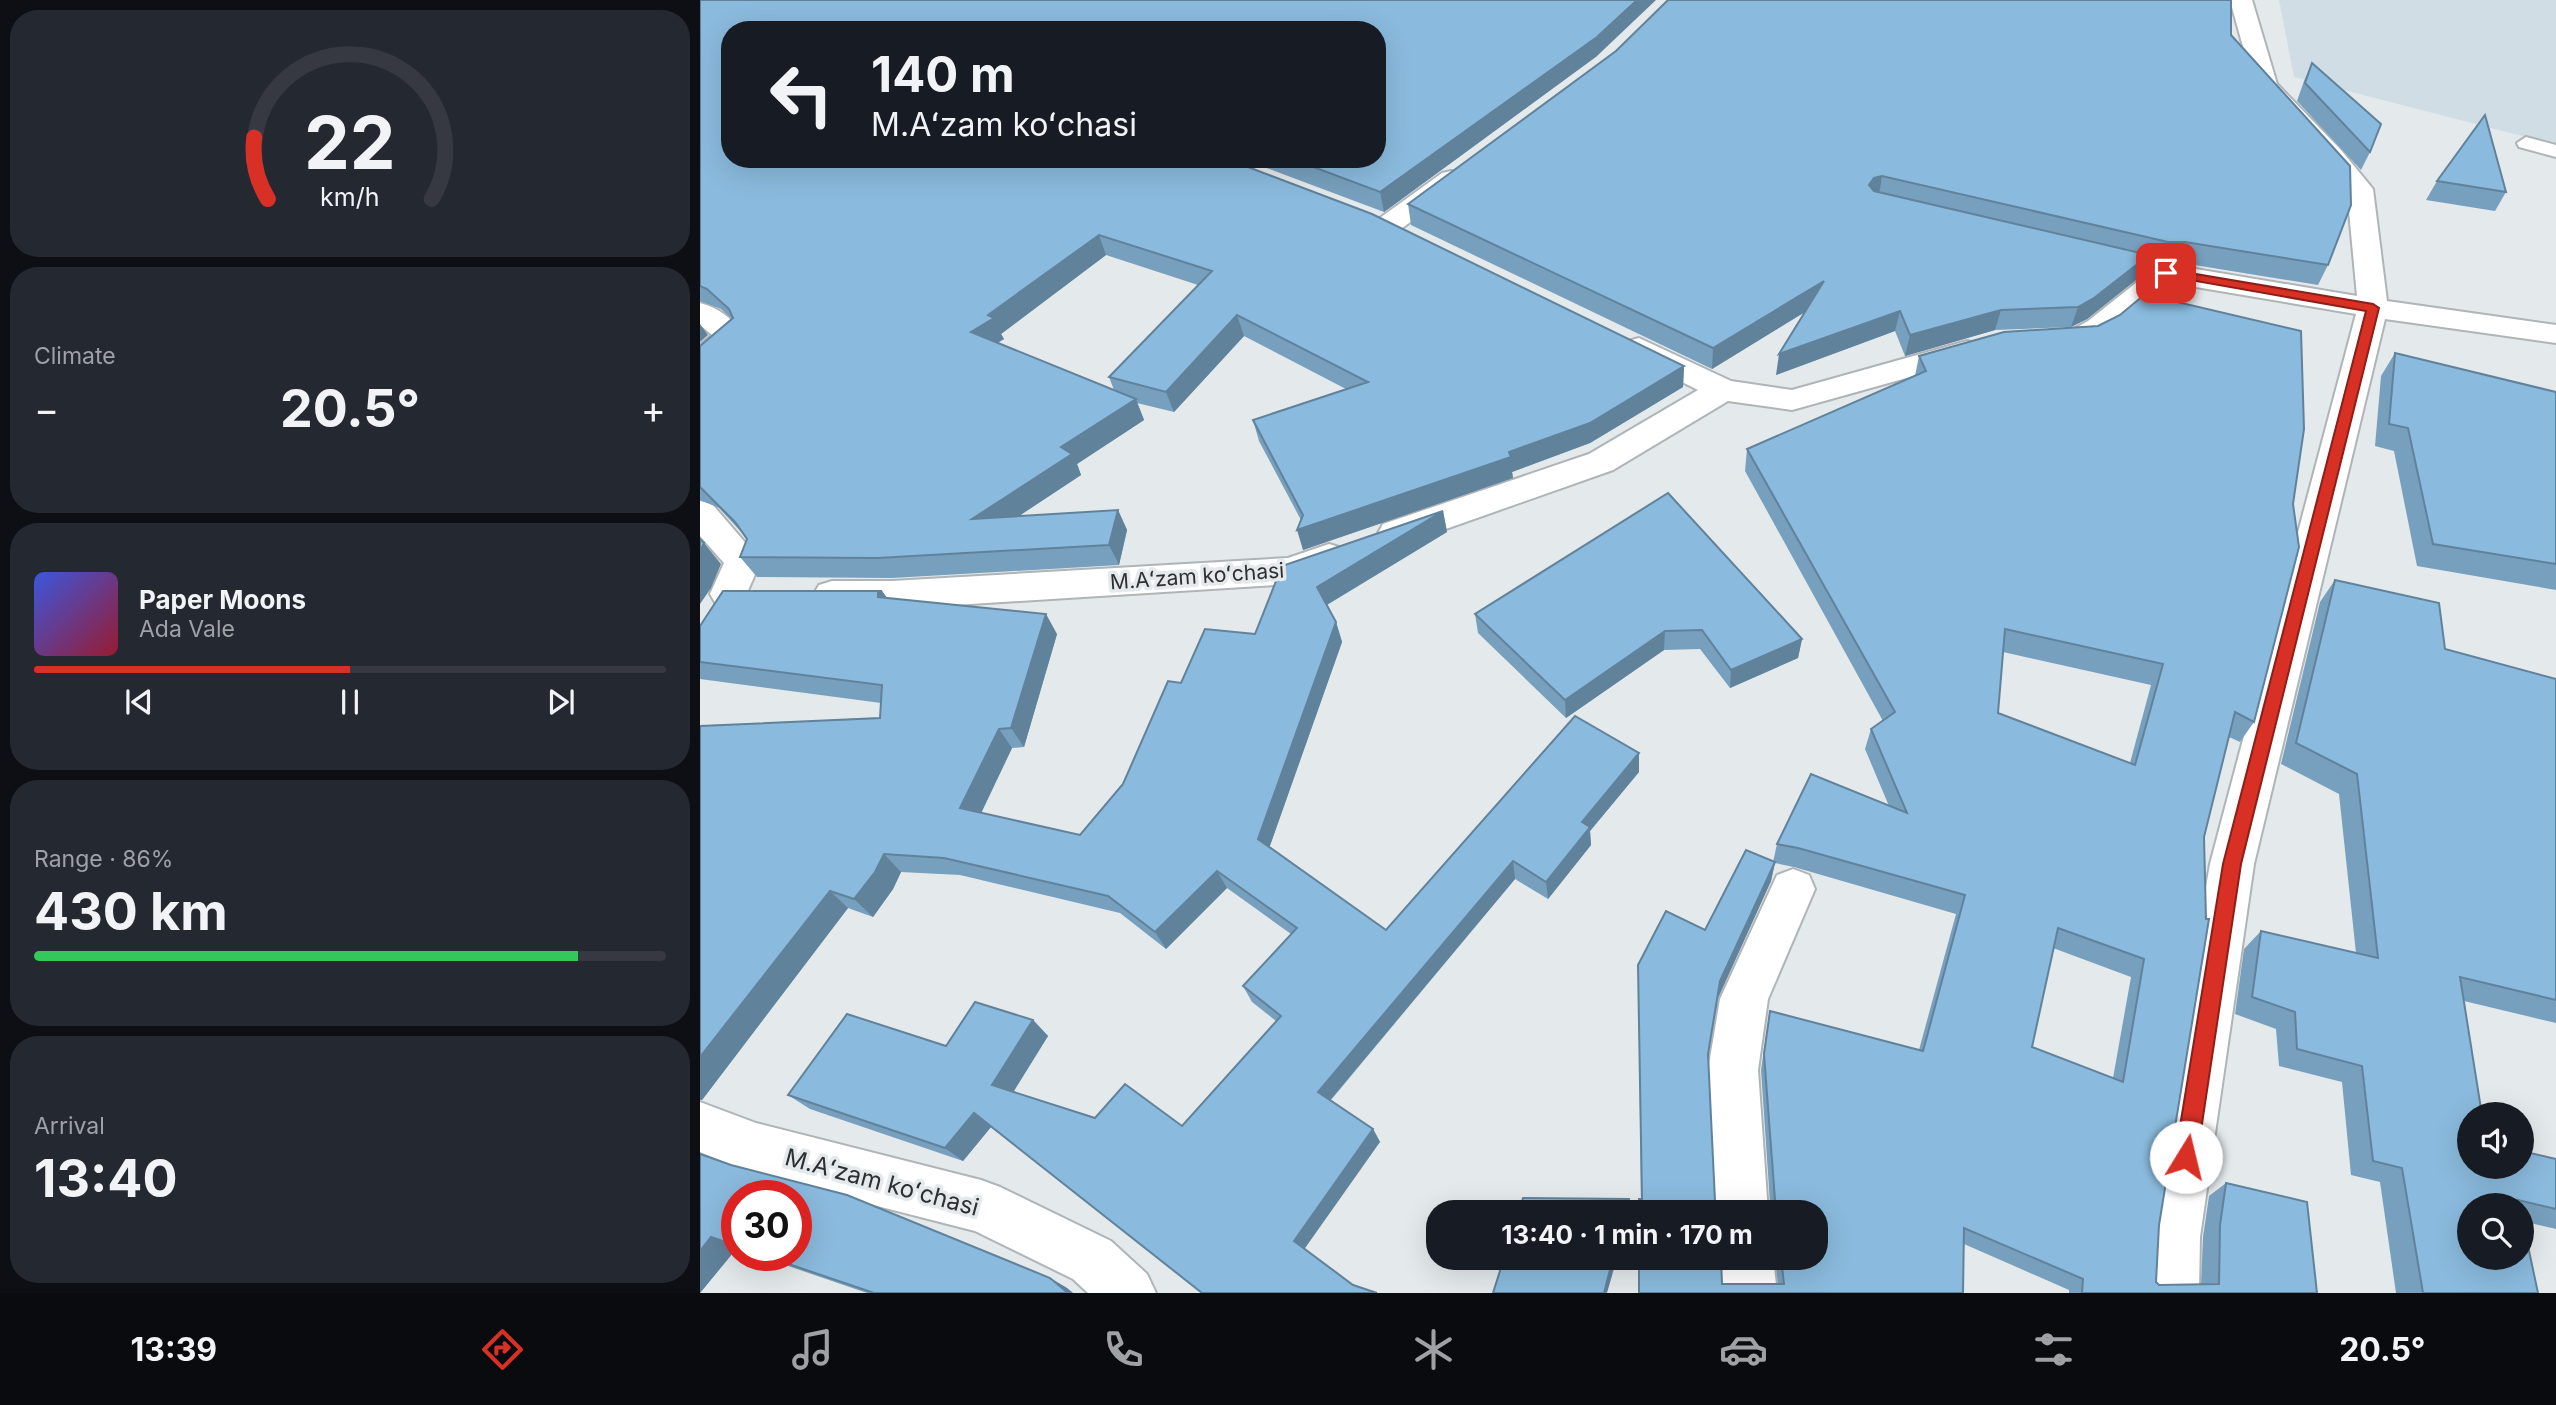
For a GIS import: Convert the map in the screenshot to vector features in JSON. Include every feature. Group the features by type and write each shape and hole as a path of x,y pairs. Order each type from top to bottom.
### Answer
{"street":[{"path":"2171,1293 2173,1237 2232,864 2373,308 2360,189 2332,155 2266,86 2241,0"},
{"path":"1388,227 1475,161"},
{"path":"2037,341 2078,340 2099,328 2166,273 2373,308 2556,334"},
{"path":"700,312 719,323 730,337 700,360"},
{"path":"1611,335 1723,390 1792,400 1996,343"},
{"name":"M.Aʻzam koʻchasi","path":"700,513 743,561 722,605 783,595 892,596 1290,571 1601,462 1723,390"},
{"path":"1741,1200 1733,1070 1744,999 1793,889"},
{"name":"M.Aʻzam koʻchasi","path":"700,1128 756,1149 981,1206 1093,1260 1128,1293"},
{"path":"1747,1270 1749,1293"}],"lane":[{"path":"2526,143 2556,151"},
{"path":"2090,255 2166,273"}],"shaded area":[{"path":"2279,0 2556,0 2556,145 2294,77"}],"building":[{"path":"700,0 1637,0 1597,37 1380,192 1316,168 1386,168 1386,21 721,21 721,168 1251,168 1372,214 1684,366 1590,423 1509,452 1511,457 1297,530 1303,515 1253,420 1368,382 1237,315 1166,392 1109,377 1212,271 1099,235 988,315 994,318 971,332 1136,399 1061,447 1072,454 972,519 1118,510 1109,545 878,558 740,557 747,539 735,522 700,487 700,346 733,318 729,309 700,286"},
{"path":"1668,0 2231,0 2231,35 2350,166 2351,205 2328,265 2185,242 2168,242 1882,176 1874,178 1869,185 1874,191 2149,255 2094,298 2078,307 2001,310 1910,335 1900,311 1779,354 1824,281 1713,348 1408,204 1616,51"},
{"path":"2312,63 2381,124 2370,152 2305,83"},
{"path":"2485,115 2506,192 2437,181"},
{"path":"2180,265 2173,301 2301,331 2304,429 2293,504 2299,547 2254,722 2235,712 2204,837 2206,919 2209,919 2159,1225 2156,1282 2159,1285 2219,1284 2220,1225 2226,1183 2307,1202 2317,1293 2082,1293 2083,1279 1964,1228 1963,1293 1639,1293 1639,1270 1721,1270 1722,1284 1784,1284 1782,1270 1828,1270 1828,1200 1775,1200 1764,1054 1770,1011 1923,1051 1965,895 1777,844 1811,774 1907,813 1871,729 1895,712 1747,449 1926,371 1919,356 2004,332 2098,326 2120,315","holes":["2005,629 2163,664 2135,765 1998,713","2058,928 2144,959 2123,1082 2032,1047"]},
{"path":"2395,353 2556,392 2556,564 2433,544 2408,428 2389,424"},
{"path":"1668,493 1802,639 1731,670 1702,630 1665,631 1565,700 1475,614"},
{"path":"1443,511 1317,587 1336,622 1258,839 1386,930 1575,716 1639,753 1582,822 1590,827 1546,882 1513,861 1318,1092 1373,1129 1294,1241 1353,1285 1377,1293 1202,1293 974,1113 945,1148 788,1095 847,1014 946,1046 975,1002 1033,1020 992,1085 1095,1118 1125,1084 1182,1126 1281,1016 1243,986 1297,928 1217,871 1155,932 1108,896 944,858 884,854 875,872 854,899 830,891 700,1057 700,726 880,718 882,685 700,662 700,626 723,591 882,591 878,592 878,597 1046,614 1011,728 999,729 960,808 1080,835 1123,784 1168,681 1181,683 1205,629 1255,634 1282,566"},
{"path":"2335,580 2439,603 2445,649 2556,679 2556,1000 2460,977 2480,1102 2457,1102 2457,1179 2534,1179 2534,1154 2556,1159 2556,1209 2534,1204 2534,1193 2457,1193 2457,1270 2533,1270 2538,1293 2423,1293 2402,1168 2373,1161 2362,1066 2297,1049 2295,1012 2252,997 2261,931 2378,958 2357,774 2296,743"},
{"path":"1746,850 1775,862 1720,981 1708,1054 1715,1200 1639,1200 1642,1199 1638,965 1666,911 1705,930"},
{"path":"700,1154 789,1180 721,1180 721,1240 711,1237 700,1251"},
{"path":"812,1186 847,1195 1050,1278 1068,1293 874,1293 809,1271 812,1271"},
{"path":"1523,1198 1629,1199 1629,1200"},
{"path":"1500,1270 1610,1270 1604,1293 1493,1293"}],"route":[{"path":"2166,273 2373,308 2232,864 2186,1157"}]}
